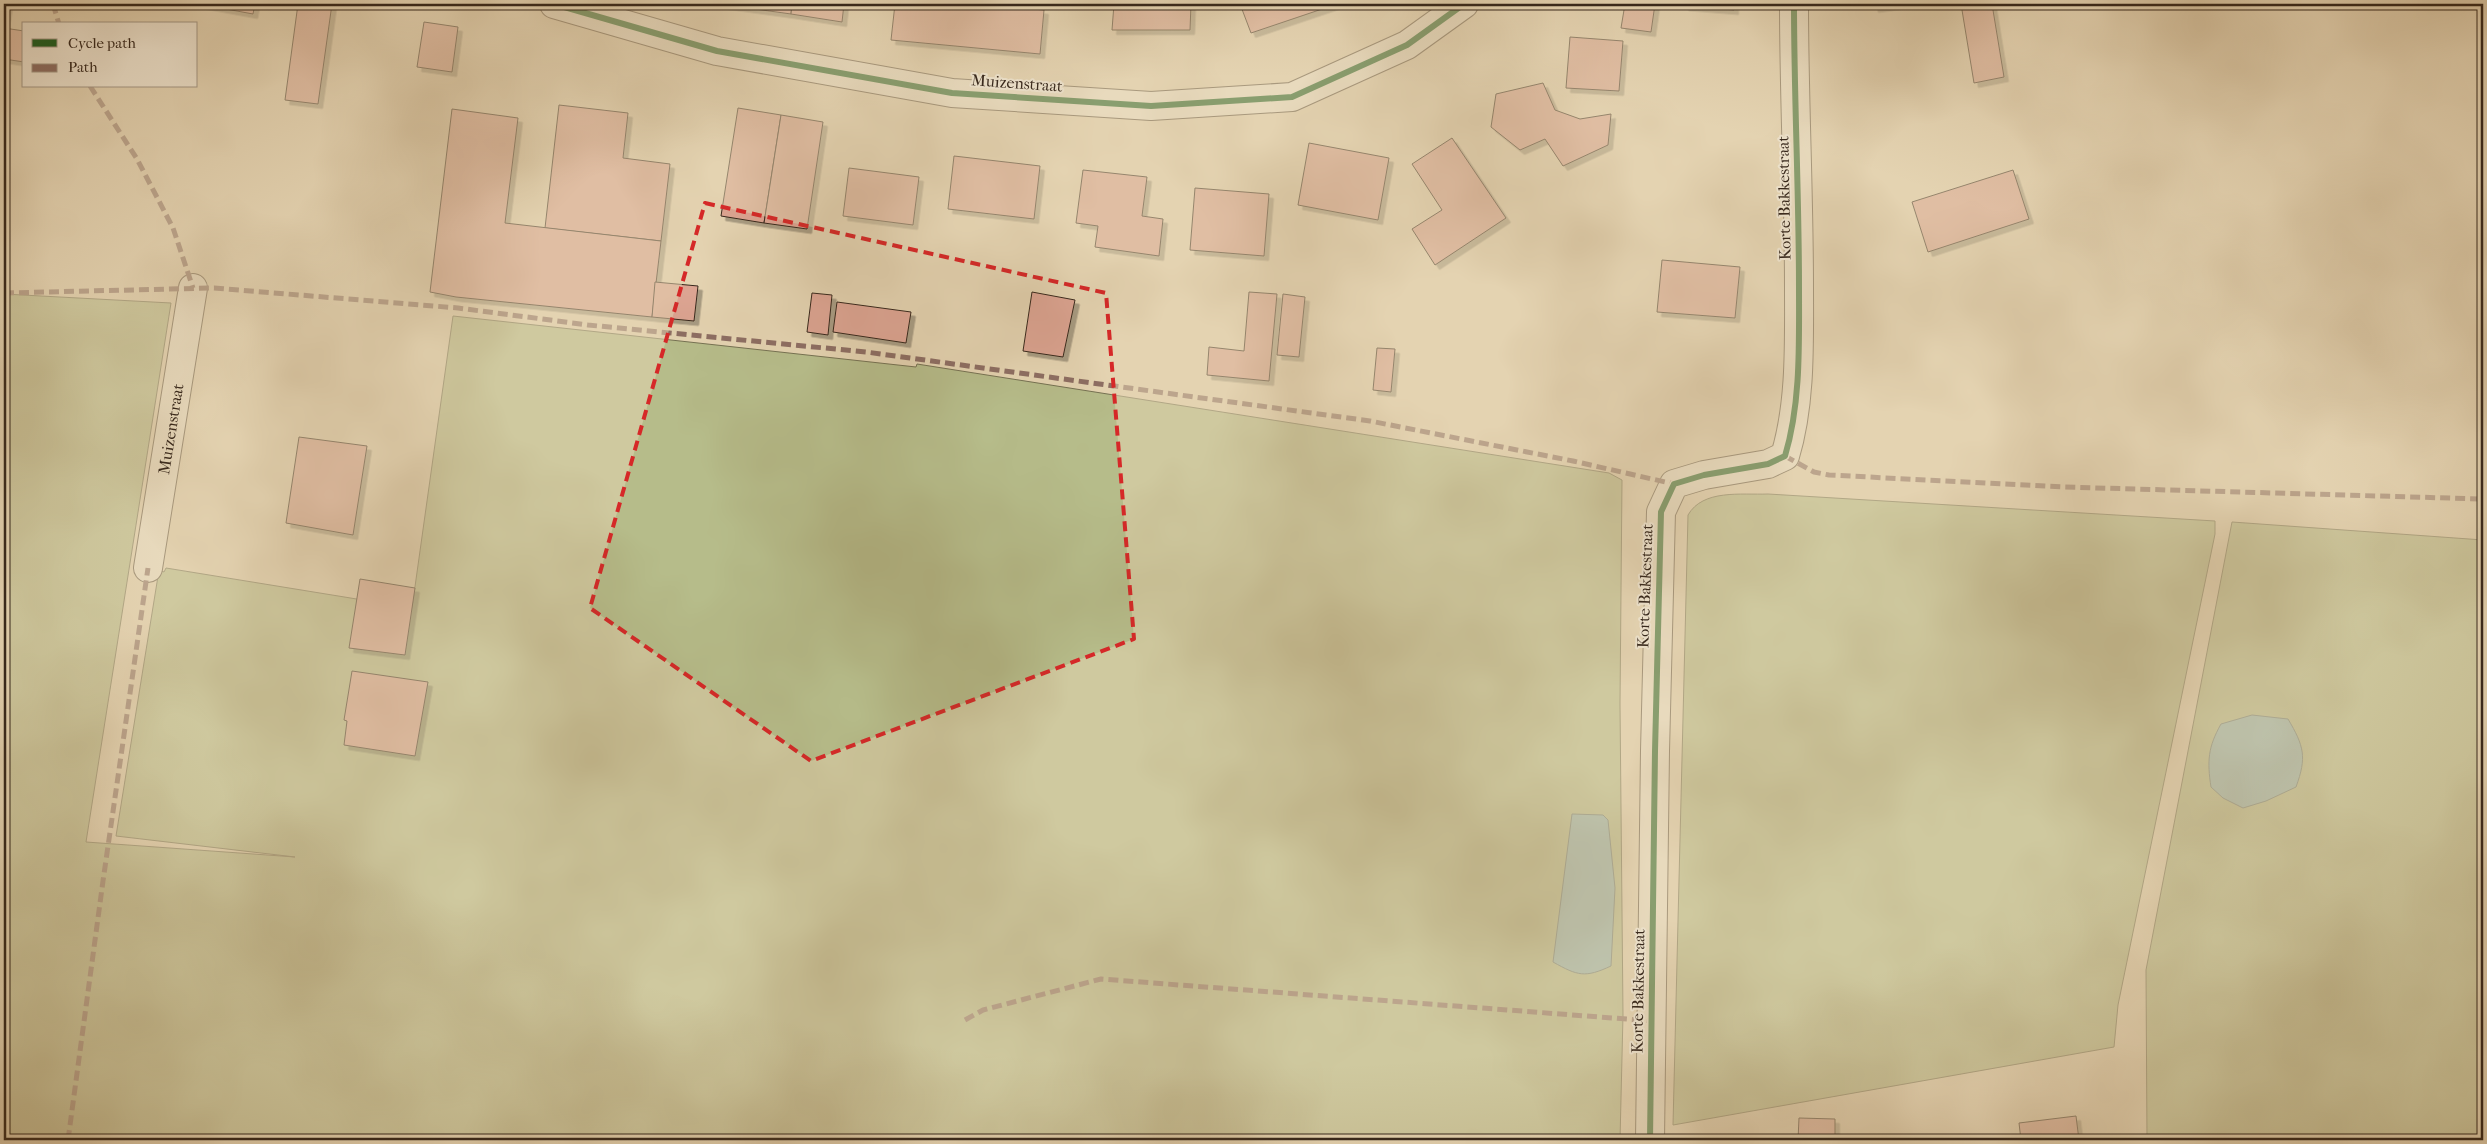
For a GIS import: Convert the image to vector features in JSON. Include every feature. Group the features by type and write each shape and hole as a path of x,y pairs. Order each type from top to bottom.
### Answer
{"street":[{"name":"Muizenstraat","path":"554,4 717,51 943,91 1151,106 1292,97 1407,45 1464,4"},
{"name":"Korte Bakkestraat","path":"1650,1140 1661,512 1674,484 1704,475 1768,464 1785,456 1793,431 1799,348 1794,4"},
{"name":"Muizenstraat","path":"148,568 193,288"}],"highlighted area":[{"path":"705,203 1106,293 1134,639 811,761 590,608"}],"green space":[{"path":"4,294 171,303 86,842 295,857 116,836 159,570 164,572 166,568 412,608 453,316 916,367 917,364 1609,473 1622,480 1620,704 1623,1015 1620,1140 4,1140"},
{"path":"1735,494 1768,494 2215,521 2215,534 2118,1005 2114,1047 1673,1125 1688,515 1703,501 1713,497"},
{"path":"2232,522 2483,540 2483,1140 2147,1140 2146,970"}],"water":[{"path":"2252,715 2288,719 2298,737 2303,759 2296,787 2266,801 2243,808 2223,798 2211,787 2210,754 2213,740 2221,724"},
{"path":"1572,814 1603,815 1608,820 1615,888 1611,966 1588,974 1575,973 1553,962"}],"building":[{"path":"4,4 8,4 4,28"},
{"path":"199,4 255,4 253,14"},
{"path":"298,4 332,4 318,104 285,100"},
{"path":"719,4 792,4 791,14"},
{"path":"792,4 844,4 842,22 791,14"},
{"path":"895,4 976,4 1044,10 1040,54 891,40"},
{"path":"1114,4 1191,4 1190,30 1112,30"},
{"path":"1240,4 1337,4 1251,33"},
{"path":"1625,4 1655,4 1651,32 1621,28"},
{"path":"1684,4 1734,4 1734,10 1684,6"},
{"path":"1873,4 1901,4 1874,8"},
{"path":"1961,4 1992,4 2004,77 1974,83"},
{"path":"424,22 458,27 452,72 417,67"},
{"path":"4,28 22,31 22,62 4,59"},
{"path":"1570,37 1623,41 1619,91 1566,88"},
{"path":"1543,83 1555,110 1580,119 1611,114 1608,145 1563,166 1545,139 1520,150 1491,127 1496,94"},
{"path":"559,105 628,113 623,158 670,164 661,241 545,228"},
{"path":"738,108 781,115 764,223 721,216"},
{"path":"452,109 518,118 505,223 661,241 652,317 456,297 430,292"},
{"path":"781,115 823,122 807,229 764,223"},
{"path":"1452,138 1506,218 1435,265 1412,229 1442,210 1412,164"},
{"path":"1309,143 1389,158 1378,220 1298,205"},
{"path":"954,156 1040,166 1034,219 948,209"},
{"path":"849,168 919,177 913,225 843,216"},
{"path":"1083,170 1147,177 1142,216 1163,219 1159,256 1095,247 1098,226 1076,223"},
{"path":"2013,170 2029,219 1928,252 1912,202"},
{"path":"1195,188 1269,194 1264,256 1190,250"},
{"path":"1662,260 1740,267 1735,318 1657,312"},
{"path":"655,282 698,286 694,321 652,317"},
{"path":"1032,292 1075,300 1063,357 1023,351"},
{"path":"1249,292 1277,294 1269,381 1207,375 1209,347 1244,351"},
{"path":"812,293 832,295 828,335 807,332"},
{"path":"1283,294 1305,297 1299,357 1277,355"},
{"path":"837,302 911,312 906,343 833,332"},
{"path":"1377,348 1395,349 1391,392 1373,390"},
{"path":"299,437 367,446 353,535 286,523"},
{"path":"360,579 415,588 405,655 349,648"},
{"path":"352,671 428,682 415,756 344,745 347,721 344,720"},
{"path":"2076,1116 2079,1140 2021,1140 2019,1123"},
{"path":"1799,1118 1835,1119 1835,1139 1798,1140"}],"marked path":[{"path":"53,4 58,22"},
{"path":"91,88 137,159 173,228 193,288"},
{"path":"4,293 214,288 458,308 588,325 866,352 1370,421 1573,461 1674,484"},
{"path":"1785,456 1814,472 1829,475 2064,487 2483,499"},
{"path":"68,1140 148,568"},
{"path":"965,1020 983,1010 1101,979 1652,1021"}],"cycle path":[{"path":"554,4 717,51 952,93 1151,106 1292,97 1407,45 1464,4"},
{"path":"1650,1140 1655,751 1661,512 1674,484 1704,475 1768,464 1785,456 1794,415 1799,351 1794,4"}]}
